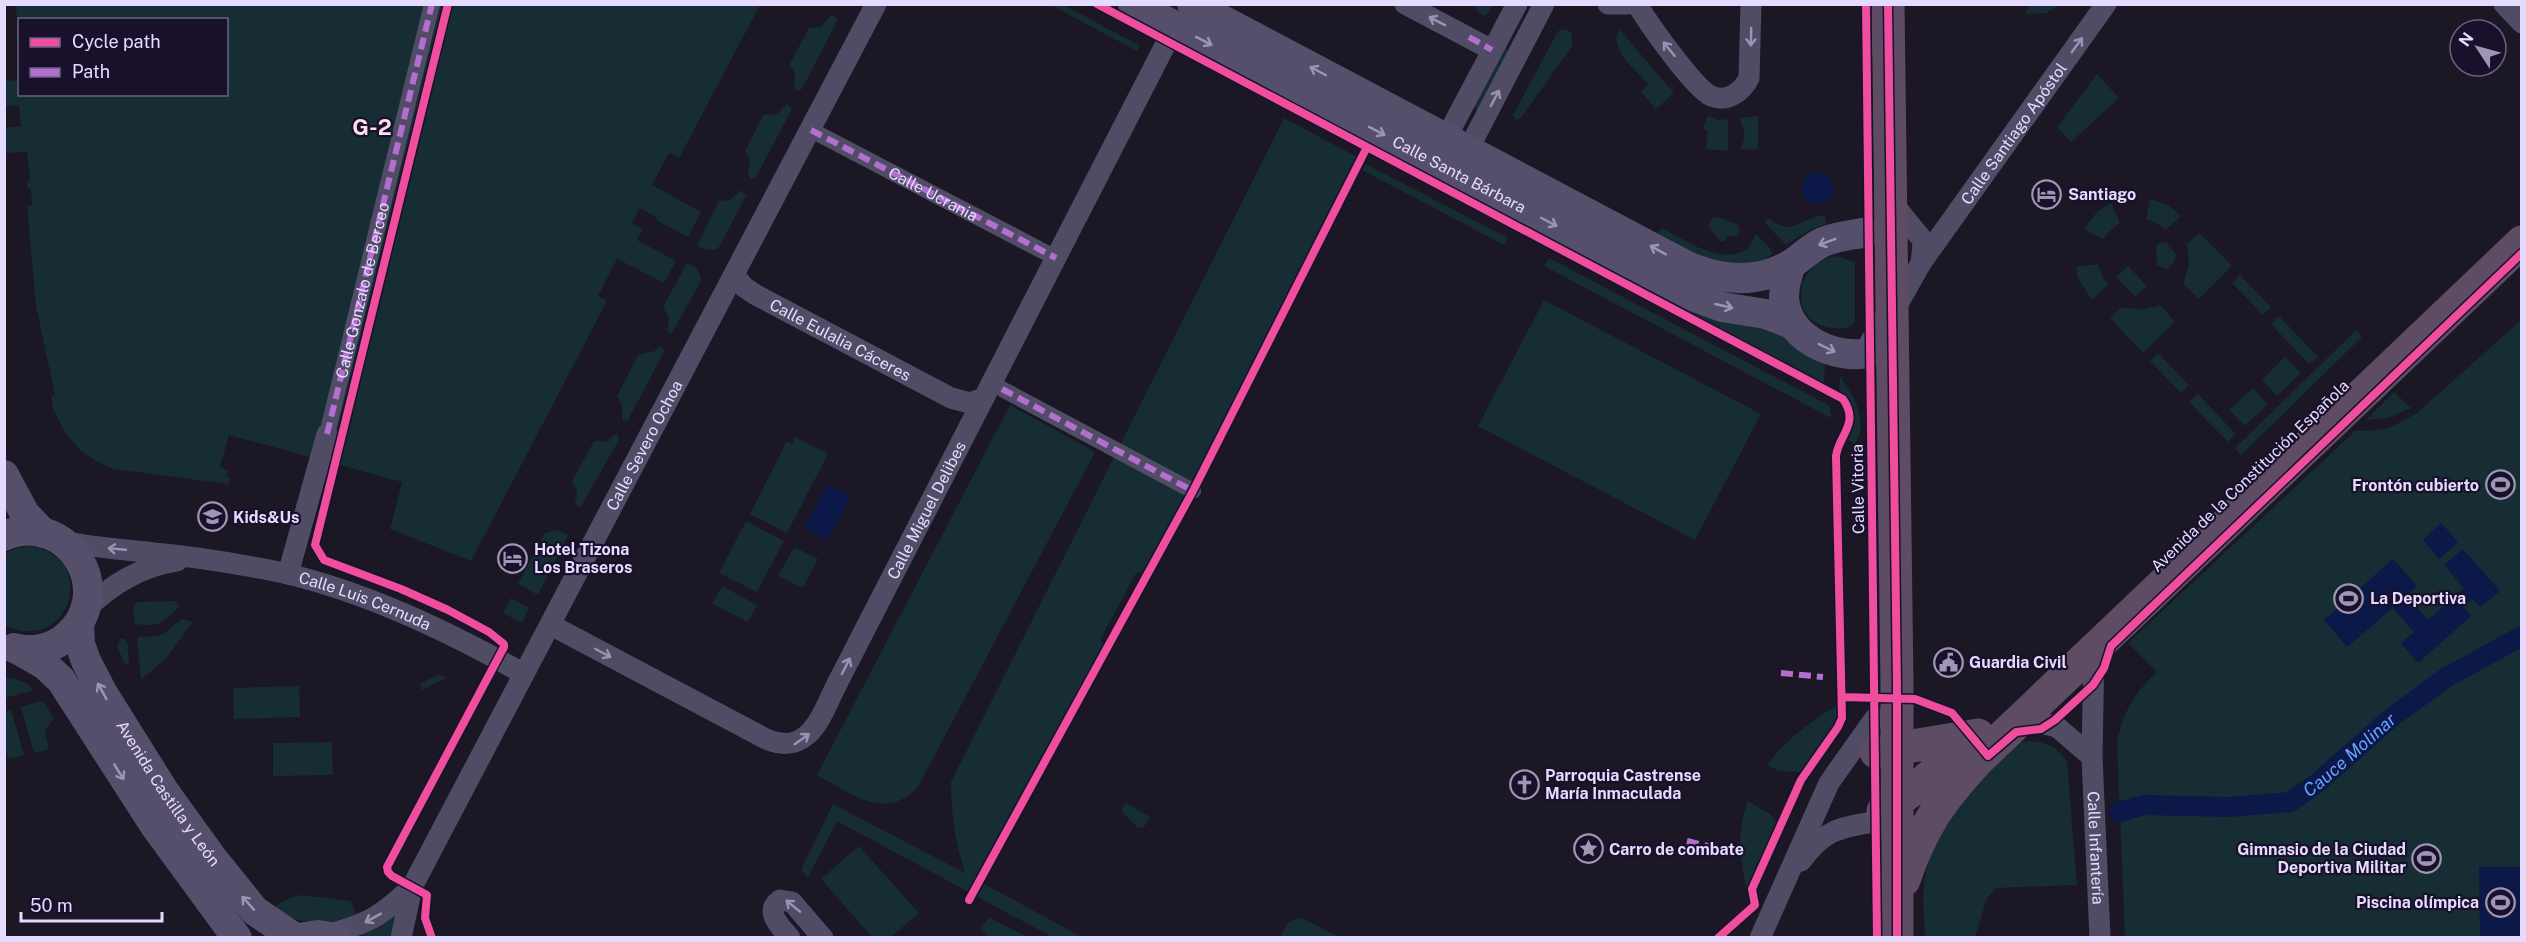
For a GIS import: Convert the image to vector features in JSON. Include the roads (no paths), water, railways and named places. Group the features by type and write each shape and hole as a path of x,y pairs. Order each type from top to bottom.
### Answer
{"highway":[{"name":"Calle Vitoria","path":"1866,4 1889,221 1869,353 1886,711"},
{"name":"Calle Vitoria","path":"1888,4 1890,317 1886,751 1897,901 1897,938"},
{"name":"Avenida de la Constitución Española","path":"1969,745 2522,217"},
{"name":"Avenida de la Constitución Española","path":"1969,745 2022,718 2522,242"},
{"path":"1886,711 1969,745"},
{"path":"1886,751 1969,745"},
{"path":"1889,814 1924,801 1969,745"},
{"path":"1897,901 1916,845 1950,790 1969,745"},
{"name":"Calle Vitoria","path":"1877,938 1889,814"}],"main road":[{"name":"Calle Santa Bárbara","path":"1133,4 1184,15 1457,144 1687,266 1707,274 1746,279 1762,277 1791,264"},
{"name":"Calle Santa Bárbara","path":"1184,15 1695,297 1722,307 1766,314 1792,324"},
{"path":"1889,221 1821,243 1791,264 1786,281 1785,304 1792,324 1807,338 1832,351 1850,355 1869,353 1890,317"},
{"path":"4,475 25,514 53,537"},
{"path":"4,536 19,532 53,537"},
{"name":"Avenida Castilla y León","path":"53,537 80,560 86,572 88,585 80,644 86,661 102,692 164,791 241,896 255,911 314,937"},
{"path":"11,647 46,648 70,634 82,617"},
{"name":"Avenida Castilla y León","path":"11,647 45,665 61,680 155,826 237,938"}],"street":[{"name":"Calle Gonzalo de Berceo","path":"288,574 327,434 432,4"},
{"name":"Calle Severo Ochoa","path":"401,938 412,887 876,4"},
{"path":"1405,4 1492,50"},
{"path":"1457,144 1492,50 1517,4"},
{"path":"1457,144 1544,4"},
{"path":"1608,4 1628,4"},
{"path":"1637,4 1650,26 1704,92 1719,99 1727,99 1740,91 1749,78 1751,4"},
{"name":"Calle Santiago Apóstol","path":"1890,317 1921,263 2106,4"},
{"path":"2504,4 2522,22"},
{"name":"Calle Miguel Delibes","path":"551,625 766,740 784,745 799,742 813,729 968,430 993,394 1056,258 1184,15"},
{"name":"Calle Ucrania","path":"810,130 1056,258"},
{"path":"1889,221 1921,238 1923,244 1921,263"},
{"name":"Calle Eulalia Cáceres","path":"735,276 744,287 756,295 951,398 964,408 968,415 968,430"},
{"path":"993,394 1194,491"},
{"name":"Calle Eulalia Cáceres","path":"951,398 970,403 993,394"},
{"name":"Calle Luis Cernuda","path":"53,537 88,547 196,558 288,574 343,590 447,632 524,674"},
{"name":"Calle Luis Cernuda","path":"82,617 105,591 126,577 148,567 196,558"},
{"name":"Calle Infantería","path":"2094,650 2092,758 2100,938"},
{"path":"1761,938 1819,803 1844,761 1886,711"},
{"path":"2022,718 2057,727 2092,758"},
{"path":"1844,761 1860,754 1886,751"},
{"path":"1819,803 1839,828"},
{"path":"1788,878 1825,835 1839,828 1889,814"},
{"name":"Calle Severo Ochoa","path":"314,937 370,921 388,909 412,887"},
{"path":"790,938 772,911 780,900 792,902 823,938"}],"waterway":[{"name":"Cauce Molinar","path":"2119,812 2144,805 2228,807 2290,802 2316,784 2392,717 2447,677 2522,636"}],"place":[{"name":"Santiago","path":"2047,194"},
{"name":"Frontón cubierto","path":"2500,485"},
{"name":"Kids&Us","path":"212,517"},
{"name":"Hotel Tizona Los Braseros","path":"513,558"},
{"name":"La Deportiva","path":"2349,598"},
{"name":"Guardia Civil","path":"1948,662"},
{"name":"Parroquia Castrense María Inmaculada","path":"1524,784"},
{"name":"Carro de combate","path":"1588,849"},
{"name":"Gimnasio de la Ciudad Deportiva Militar","path":"2427,858"},
{"name":"Piscina olímpica","path":"2500,902"}],"district":[{"name":"G-2","path":"372,127"}]}
